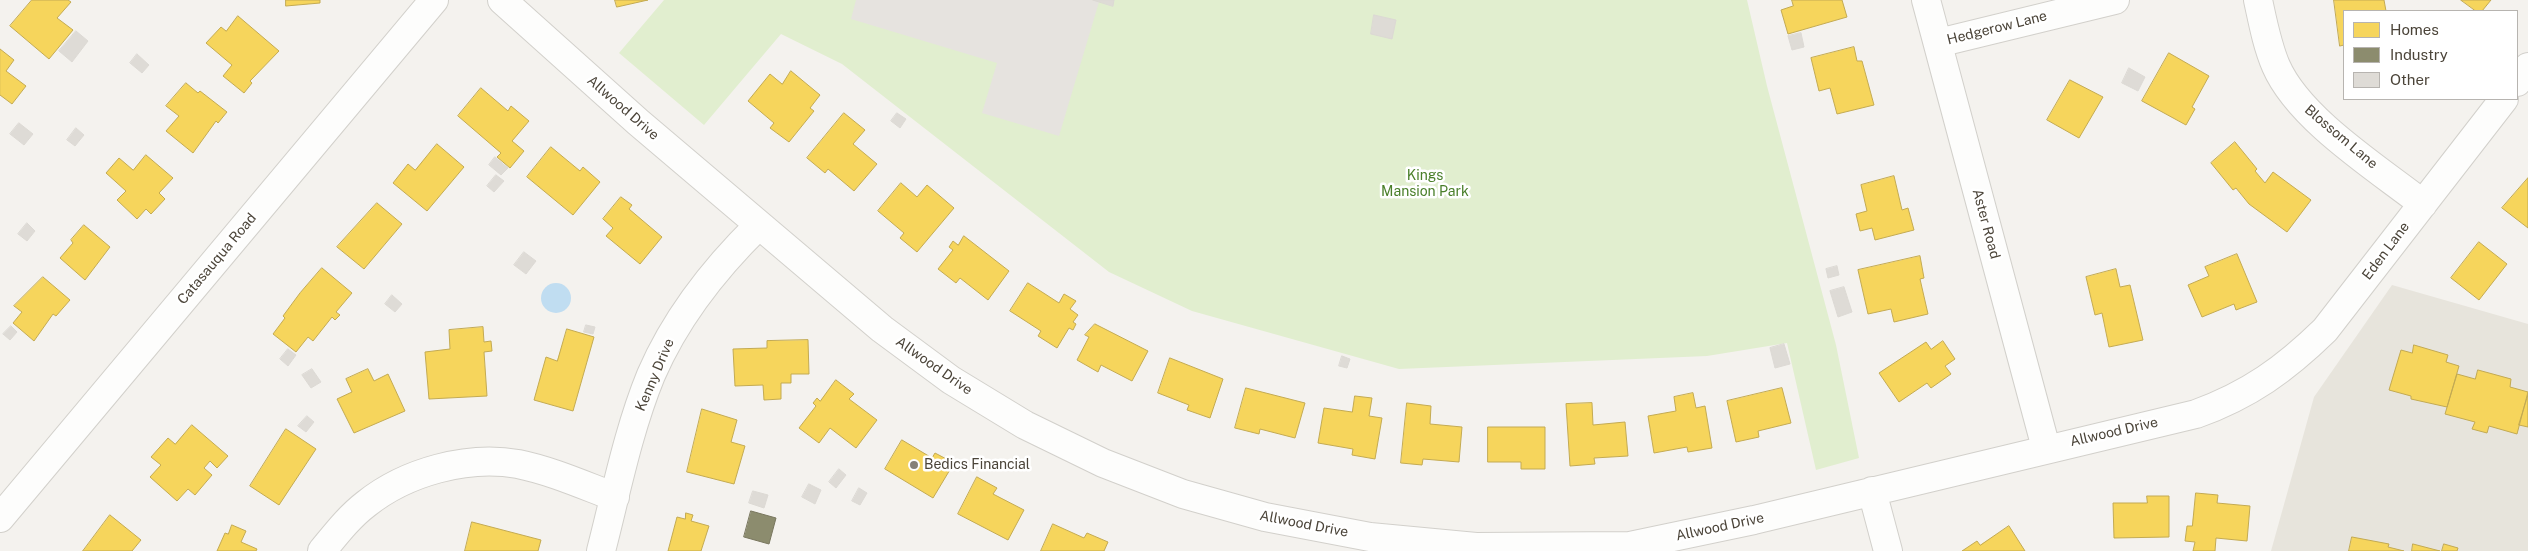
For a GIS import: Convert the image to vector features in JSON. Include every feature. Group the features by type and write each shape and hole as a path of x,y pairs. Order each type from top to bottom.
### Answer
{"street":[{"name":"Catasauqua Road","path":"0,518 434,0"},
{"name":"Allwood Drive","path":"502,0 638,122 759,225 882,329 951,380 1025,425 1103,463 1183,494 1265,517 1370,537 1476,547 1588,549 1630,546 1754,520 2046,448 2196,414 2253,389"},
{"name":"Aster Road","path":"1926,0 2046,448"},
{"name":"Hedgerow Lane","path":"1938,43 2115,0"},
{"name":"Blossom Lane","path":"2258,0 2266,38 2277,68 2294,95 2314,118 2423,204"},
{"path":"2518,81 2528,67"},
{"name":"Eden Lane","path":"2253,389 2294,361 2325,330 2503,100"},
{"name":"Kenny Drive","path":"602,551 638,411 651,376 686,310 708,279 759,225"},
{"path":"322,551 341,527 367,503 397,484 430,471 464,464 516,464 551,472 615,497"},
{"path":"1872,491 1888,551"}],"shaded area":[{"path":"856,0 1093,0 1099,2 1059,136 982,113 997,63 851,19"},
{"path":"2392,285 2528,324 2528,551 2271,551 2314,397"}],"green space":[{"name":"Kings Mansion Park","path":"664,0 1747,0 1767,86 1836,345 1859,458 1816,470 1787,343 1707,356 1399,369 1192,311 1109,272 842,64 781,34 704,125 619,53"}],"water":[{"path":"556,283 562,284 570,292 570,304 562,312 556,313 550,312 542,304 541,298 542,292 550,284"}],"building: Homes":[{"path":"32,0 68,0 71,2 57,18 73,30 49,59 10,26"},
{"path":"286,0 320,0 320,3 286,6"},
{"path":"615,0 648,0 617,7"},
{"path":"1792,0 1842,0 1847,17 1788,34 1781,10 1793,6"},
{"path":"2334,0 2384,0 2386,10 2343,10 2343,45 2340,46"},
{"path":"2461,0 2491,0 2483,10 2475,10"},
{"path":"238,16 279,51 250,81 252,83 244,93 223,76 232,65 206,43 221,27 226,31"},
{"path":"1854,47 1857,61 1862,61 1874,105 1837,114 1830,88 1819,91 1811,58"},
{"path":"0,49 14,60 6,71 26,86 12,104 0,95"},
{"path":"2169,53 2209,76 2192,107 2195,109 2186,125 2142,101"},
{"path":"791,71 820,95 810,108 814,111 789,142 770,128 774,123 748,101 770,74 782,84"},
{"path":"2070,80 2103,97 2079,138 2047,120"},
{"path":"186,83 198,93 200,91 227,112 218,123 216,121 193,153 166,131 179,116 166,106"},
{"path":"481,88 508,111 511,106 529,121 512,141 524,151 510,168 497,157 501,153 458,116"},
{"path":"844,113 865,130 853,144 877,164 854,191 828,169 825,173 807,158"},
{"path":"2235,142 2257,169 2255,171 2265,183 2273,172 2311,200 2287,232 2249,204 2236,188 2233,190 2211,163"},
{"path":"437,144 464,167 427,211 393,183 408,164 415,170"},
{"path":"551,147 580,171 583,167 600,182 573,215 527,177"},
{"path":"146,155 173,178 159,193 165,199 151,214 146,209 137,219 117,200 126,191 106,173 119,158 133,170"},
{"path":"1894,176 1902,210 1908,208 1914,230 1875,240 1872,228 1860,231 1856,214 1867,211 1861,185"},
{"path":"2528,178 2528,228 2502,208"},
{"path":"901,183 917,197 927,185 954,208 917,252 900,238 904,233 878,211"},
{"path":"621,197 632,205 629,209 662,237 640,264 606,236 613,228 603,219"},
{"path":"377,203 402,224 364,269 337,247"},
{"path":"84,225 110,247 85,280 60,258 73,243 71,240"},
{"path":"964,236 1009,271 988,300 960,278 956,283 938,269 953,250 949,247 953,241 958,245"},
{"path":"2479,242 2507,264 2479,300 2451,278"},
{"path":"2237,254 2257,302 2236,310 2234,304 2202,317 2188,285 2209,276 2205,267"},
{"path":"1920,256 1924,278 1920,279 1928,314 1894,322 1891,309 1868,314 1858,270"},
{"path":"322,268 352,293 336,312 340,315 335,320 332,317 313,341 308,337 296,352 273,334 285,318 283,316 300,293"},
{"path":"2116,269 2120,287 2130,285 2143,340 2109,347 2102,313 2095,315 2086,277"},
{"path":"43,277 70,300 56,316 53,314 34,341 13,323 22,312 14,306"},
{"path":"1028,283 1059,303 1064,294 1076,301 1070,309 1078,315 1073,322 1076,324 1073,330 1069,328 1057,348 1038,336 1041,331 1010,311"},
{"path":"1095,324 1148,351 1132,381 1101,365 1098,372 1077,360 1089,337 1085,335"},
{"path":"483,327 484,342 491,341 492,351 484,352 487,396 429,399 425,352 450,349 449,330"},
{"path":"567,329 594,337 573,411 534,400 546,357 557,361"},
{"path":"808,340 809,374 791,374 791,383 781,383 781,399 764,400 763,385 735,386 733,349 767,348 767,341"},
{"path":"1943,341 1955,359 1945,366 1951,374 1931,388 1927,383 1899,402 1879,373 1926,342 1931,349"},
{"path":"2414,345 2448,355 2446,362 2459,366 2447,407 2411,399 2411,396 2389,390 2401,350 2412,353"},
{"path":"1170,358 1223,379 1210,418 1187,410 1189,405 1158,393"},
{"path":"368,369 374,381 388,374 405,411 354,433 337,399 352,392 346,379"},
{"path":"2478,370 2511,379 2510,387 2528,392 2517,434 2489,426 2487,433 2472,429 2475,422 2445,414 2457,374 2475,379"},
{"path":"836,380 854,394 849,399 877,420 856,448 830,428 819,443 799,428 816,406 813,403 817,398 820,401"},
{"path":"1246,388 1305,403 1295,438 1260,429 1259,434 1235,428"},
{"path":"1782,388 1791,423 1758,431 1759,437 1736,442 1727,401"},
{"path":"1693,393 1696,408 1705,406 1712,448 1688,452 1687,447 1654,453 1648,416 1676,411 1674,397"},
{"path":"2528,395 2528,427 2519,425"},
{"path":"1355,396 1372,398 1369,416 1382,418 1375,459 1352,455 1353,449 1318,443 1324,408 1352,412"},
{"path":"1407,403 1431,406 1430,424 1462,427 1459,462 1423,459 1422,465 1401,463"},
{"path":"1592,403 1593,425 1625,422 1628,456 1594,458 1595,464 1570,466 1566,404"},
{"path":"702,409 737,420 731,442 745,446 734,484 687,472"},
{"path":"192,425 228,456 217,468 210,461 204,468 212,475 195,495 188,489 177,501 150,477 161,465 151,457 168,438 175,444"},
{"path":"1488,427 1545,427 1545,469 1521,469 1521,462 1488,462"},
{"path":"286,429 316,449 279,505 250,486"},
{"path":"902,440 932,458 935,453 954,463 933,498 885,469"},
{"path":"977,477 997,488 993,494 1024,510 1008,540 958,514"},
{"path":"2196,493 2218,495 2217,503 2250,506 2247,541 2216,538 2215,551 2193,551 2195,542 2185,541 2187,526 2192,526"},
{"path":"2147,496 2169,496 2169,537 2114,538 2113,503 2147,503"},
{"path":"686,513 693,515 691,521 709,526 701,551 668,551 677,517 685,519"},
{"path":"110,515 141,540 132,551 83,551"},
{"path":"472,522 541,540 538,551 465,551"},
{"path":"1053,524 1084,538 1087,533 1108,542 1104,551 1041,551"},
{"path":"232,525 246,531 241,542 257,549 256,551 217,551 225,533 228,534"},
{"path":"2009,526 2025,551 1962,551 1977,541 1980,545"},
{"path":"2352,537 2389,544 2388,547 2404,551 2349,551"},
{"path":"2413,544 2440,551 2412,551"},
{"path":"2444,544 2458,548 2457,551 2442,551"}],"building: Industry":[{"path":"751,511 776,518 769,544 744,537"}],"building: Other":[{"path":"1093,0 1114,0 1113,6"},
{"path":"1374,15 1396,20 1392,39 1371,34"},
{"path":"76,31 88,41 72,62 59,51"},
{"path":"1801,33 1804,47 1792,50 1788,36"},
{"path":"137,54 149,65 142,73 130,63"},
{"path":"2129,68 2145,77 2138,91 2122,83"},
{"path":"897,113 906,119 900,128 891,121"},
{"path":"19,123 33,134 24,145 10,134"},
{"path":"76,128 84,135 75,146 67,140"},
{"path":"495,157 508,168 501,175 489,165"},
{"path":"496,175 504,181 494,192 487,186"},
{"path":"27,223 35,231 27,241 18,234"},
{"path":"524,252 536,261 526,274 514,265"},
{"path":"1837,266 1839,275 1828,278 1826,269"},
{"path":"1844,287 1852,312 1838,317 1830,291"},
{"path":"392,295 402,304 395,312 385,304"},
{"path":"586,325 595,327 593,334 584,332"},
{"path":"11,326 17,332 10,340 3,334"},
{"path":"1784,344 1790,364 1775,368 1770,348"},
{"path":"288,349 296,355 288,366 280,359"},
{"path":"1342,356 1350,359 1347,368 1339,366"},
{"path":"312,369 321,382 311,388 302,375"},
{"path":"307,416 314,422 306,432 298,426"},
{"path":"839,469 846,475 836,488 829,482"},
{"path":"809,484 821,490 815,504 802,497"},
{"path":"859,488 867,493 860,505 852,501"},
{"path":"753,491 768,495 764,508 749,503"}],"place":[{"name":"Bedics Financial","path":"914,465"}]}
